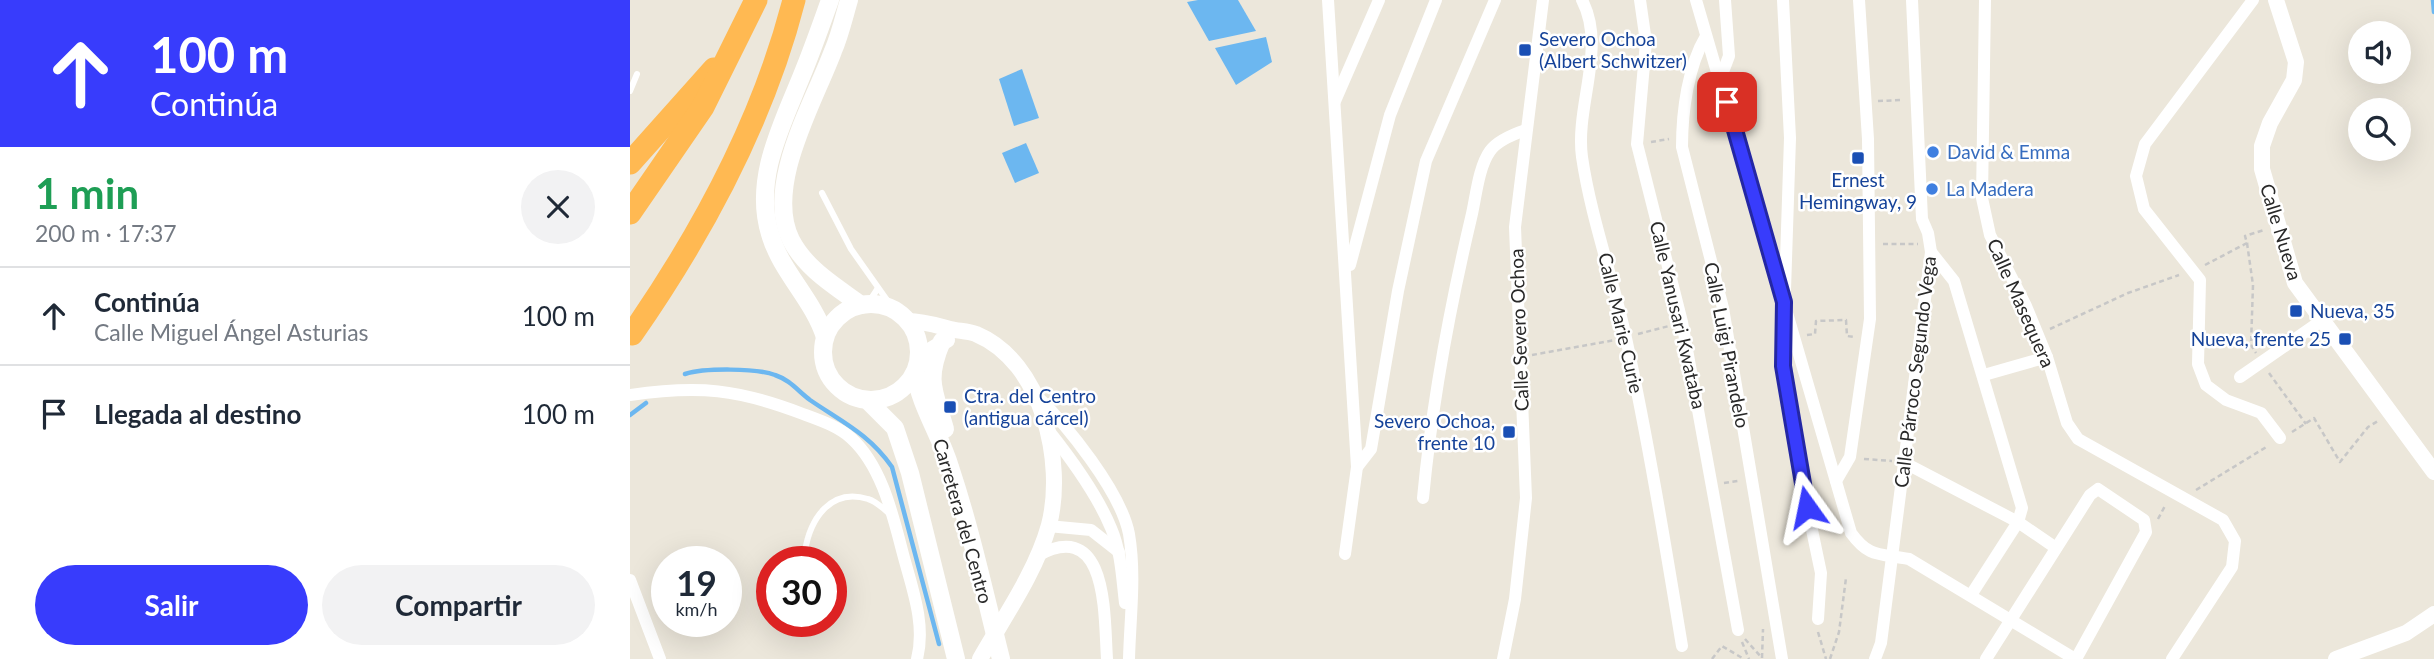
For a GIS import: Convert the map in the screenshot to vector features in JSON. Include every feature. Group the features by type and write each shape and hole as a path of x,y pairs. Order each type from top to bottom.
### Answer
{"highway":[{"path":"630,213 703,107 738,43 756,0"},
{"path":"632,334 677,269 717,196 747,134 794,0"},
{"path":"630,163 738,43"}],"main road":[{"path":"830,0 776,139 764,188 770,235 786,269 818,314 825,337 825,365 831,379 841,390 867,400 895,428 910,473 956,659"},
{"path":"849,0 835,48 789,160 785,211 790,239 821,277 864,305 894,310 908,321 917,338 917,364 895,393 867,400"},
{"path":"825,337 839,317 864,305"},
{"path":"942,341 931,376 947,436 947,457"},
{"name":"Carretera del Centro","path":"917,364 919,397 947,457 1001,658"}],"street":[{"path":"1328,0 1357,467 1345,554"},
{"path":"1333,105 1379,0"},
{"path":"1347,276 1390,115 1436,0"},
{"path":"1357,467 1371,449 1398,291 1426,161 1495,0"},
{"name":"Calle Severo Ochoa","path":"1503,659 1524,535 1526,498 1515,227 1543,0"},
{"name":"Calle Marie Curie","path":"1582,0 1590,15 1591,50 1582,156 1626,338 1659,506 1682,646"},
{"name":"Calle Yanusari Kwataba","path":"1640,0 1646,42 1637,144 1682,322 1714,485 1738,630"},
{"path":"1696,0 1721,77 1851,533 1863,550 1878,556 1891,555 1909,559 1971,595 2010,619 2075,659 2146,532 2144,520 2098,489 2090,495 2010,619 1986,659"},
{"path":"1721,77 1729,56 1725,0"},
{"path":"1783,0 1790,138 1783,366 1798,463 1821,573 1818,619"},
{"path":"1836,481 1850,457 1868,337 1866,102 1859,0"},
{"name":"Calle Párroco Segundo Vega","path":"1875,659 1881,643 1930,248 1922,219 1912,0"},
{"name":"Calle Masequera","path":"1985,0 1982,198 1990,235 2038,335 2067,423 2078,439 2185,496 2223,520 2235,541 2232,567 2172,659"},
{"path":"2253,0 2145,144 2136,176 2144,209 2200,280 2198,364 2206,385 2226,400 2262,414 2280,438"},
{"name":"Calle Nueva","path":"2276,0 2296,62 2294,80 2270,123 2262,146 2262,169 2268,200 2281,228 2295,283 2434,472"},
{"name":"Calle Luigi Pirandelo","path":"1706,36 1696,52 1682,137 1723,307 1782,659"},
{"path":"1423,498 1430,419 1453,294 1482,174 1490,151 1510,135 1526,130"},
{"path":"1930,248 1955,281 2022,508 2018,522 1971,595"},
{"path":"908,321 921,321 976,334"},
{"path":"2240,377 2321,321"},
{"path":"917,364 942,341 976,334"},
{"name":"Carretera del Centro","path":"976,334 999,349 1019,369 1034,393 1047,428 1055,465 1048,526 1037,556 980,659"},
{"path":"1984,374 2047,357"},
{"path":"630,395 673,389 719,390 767,401 827,424 851,438 874,469 893,516 920,618 917,659"},
{"path":"1034,393 1056,414 1106,482 1128,532 1132,577 1129,659"},
{"path":"1047,428 1069,456 1111,527 1118,551 1129,632"},
{"path":"1905,463 2018,522 2056,548"},
{"path":"1048,526 1091,530 1118,551 1132,577"},
{"path":"1037,556 1060,548 1078,550 1092,559 1101,579 1107,659"},
{"path":"630,580 660,659"},
{"path":"2336,659 2406,633 2434,614"}],"lane":[{"path":"630,90 637,74"},
{"path":"822,193 851,249 894,310"},
{"path":"864,305 878,288"},
{"path":"806,546 809,528 823,508 844,498 869,499 893,516"}],"path":[{"path":"1866,102 1916,99"},
{"path":"1637,144 1682,137"},
{"path":"2281,228 2253,232 2245,236 2253,285 2251,345 2306,425"},
{"path":"2038,335 2128,293 2193,271 2247,243"},
{"path":"1869,245 1930,248"},
{"path":"1793,337 1815,334 1816,321 1846,320 1847,337 1868,337"},
{"path":"1520,357 1626,338 1682,322"},
{"path":"2185,496 2314,418 2340,462 2368,427 2390,414"},
{"path":"1850,457 1905,463"},
{"path":"1714,485 1752,479"},
{"path":"2146,532 2157,521 2173,490"},
{"path":"1828,659 1839,632 1846,578"},
{"path":"1738,630 1762,658 1763,622 1777,618"},
{"path":"1818,619 1818,638 1828,659"},
{"path":"1738,630 1749,659"},
{"path":"1712,659 1722,646 1744,659"}],"water":[{"path":"1238,0 1256,31 1209,41 1187,2"},
{"path":"1266,37 1272,62 1236,85 1215,48"},
{"path":"1022,69 1039,118 1014,126 999,79"},
{"path":"1026,143 1039,173 1015,183 1002,153"}],"waterway":[{"path":"2433,0 2434,12"},
{"path":"685,374 730,370 775,375 790,383 874,446 892,467 939,644"},
{"path":"630,415 646,403"}],"place":[{"name":"Severo Ochoa (Albert Schwitzer)","path":"1525,50"},
{"name":"David & Emma","path":"1933,152"},
{"name":"Ernest Hemingway, 9","path":"1858,158"},
{"name":"La Madera","path":"1932,189"},
{"name":"Nueva, 35","path":"2296,311"},
{"name":"Nueva, frente 25","path":"2345,339"},
{"name":"Ctra. del Centro (antigua cárcel)","path":"950,407"},
{"name":"Severo Ochoa, frente 10","path":"1509,432"}],"route":[{"path":"1727,102 1784,302 1783,366 1807,507"}]}
